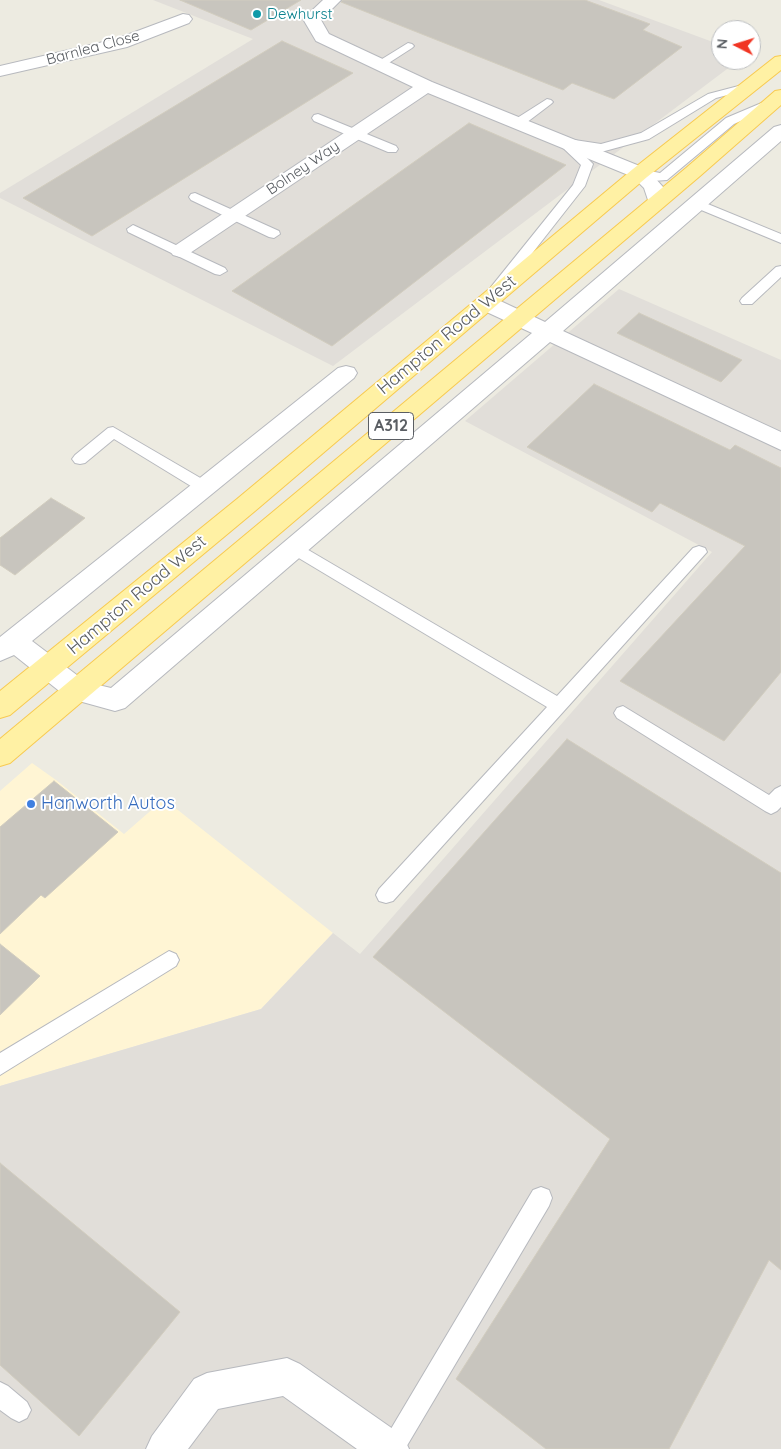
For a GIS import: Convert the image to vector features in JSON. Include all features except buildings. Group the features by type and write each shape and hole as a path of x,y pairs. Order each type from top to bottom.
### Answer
{"main road":[{"name":"Hampton Road West","path":"0,707 640,173 781,61"},
{"name":"Hampton Road West","path":"0,755 657,202 776,99"}],"street":[{"path":"333,0 312,19 322,37 426,86 640,173 653,187 657,202"},
{"name":"Barnlea Close","path":"0,71 122,43 183,19"},
{"name":"Bolney Way","path":"180,251 426,86"},
{"path":"346,373 7,647 49,668 78,690 115,700 698,204 781,131"},
{"path":"486,303 781,442"},
{"path":"165,1449 207,1392 287,1376 391,1449"}],"lane":[{"path":"380,64 408,46"},
{"path":"565,143 602,148 644,136 712,96 750,86"},
{"path":"640,173 653,177 663,176 730,122 776,99"},
{"path":"518,123 546,102"},
{"path":"318,118 392,149"},
{"path":"486,303 579,186 587,164 565,143"},
{"path":"195,197 274,234"},
{"path":"698,204 781,239"},
{"path":"133,229 220,271"},
{"path":"747,301 781,270"},
{"path":"80,459 114,432 204,487"},
{"path":"293,548 559,705"},
{"path":"386,895 699,552"},
{"path":"623,713 772,806 781,794"},
{"path":"0,1065 168,960"},
{"path":"391,1449 541,1198"},
{"path":"0,1394 19,1410"}],"shaded area":[{"path":"153,0 599,0 711,41 711,70 726,70 333,366 0,198 0,193 253,39"},
{"path":"619,289 781,360 781,1449 0,1449 0,1086 261,1009 333,933 360,954 712,552 465,421"},
{"path":"32,763 124,834 164,799 333,933 261,1009 0,1086 0,791"}],"place":[{"name":"Dewhurst","path":"257,14"},
{"name":"Hanworth Autos","path":"31,804"}]}
